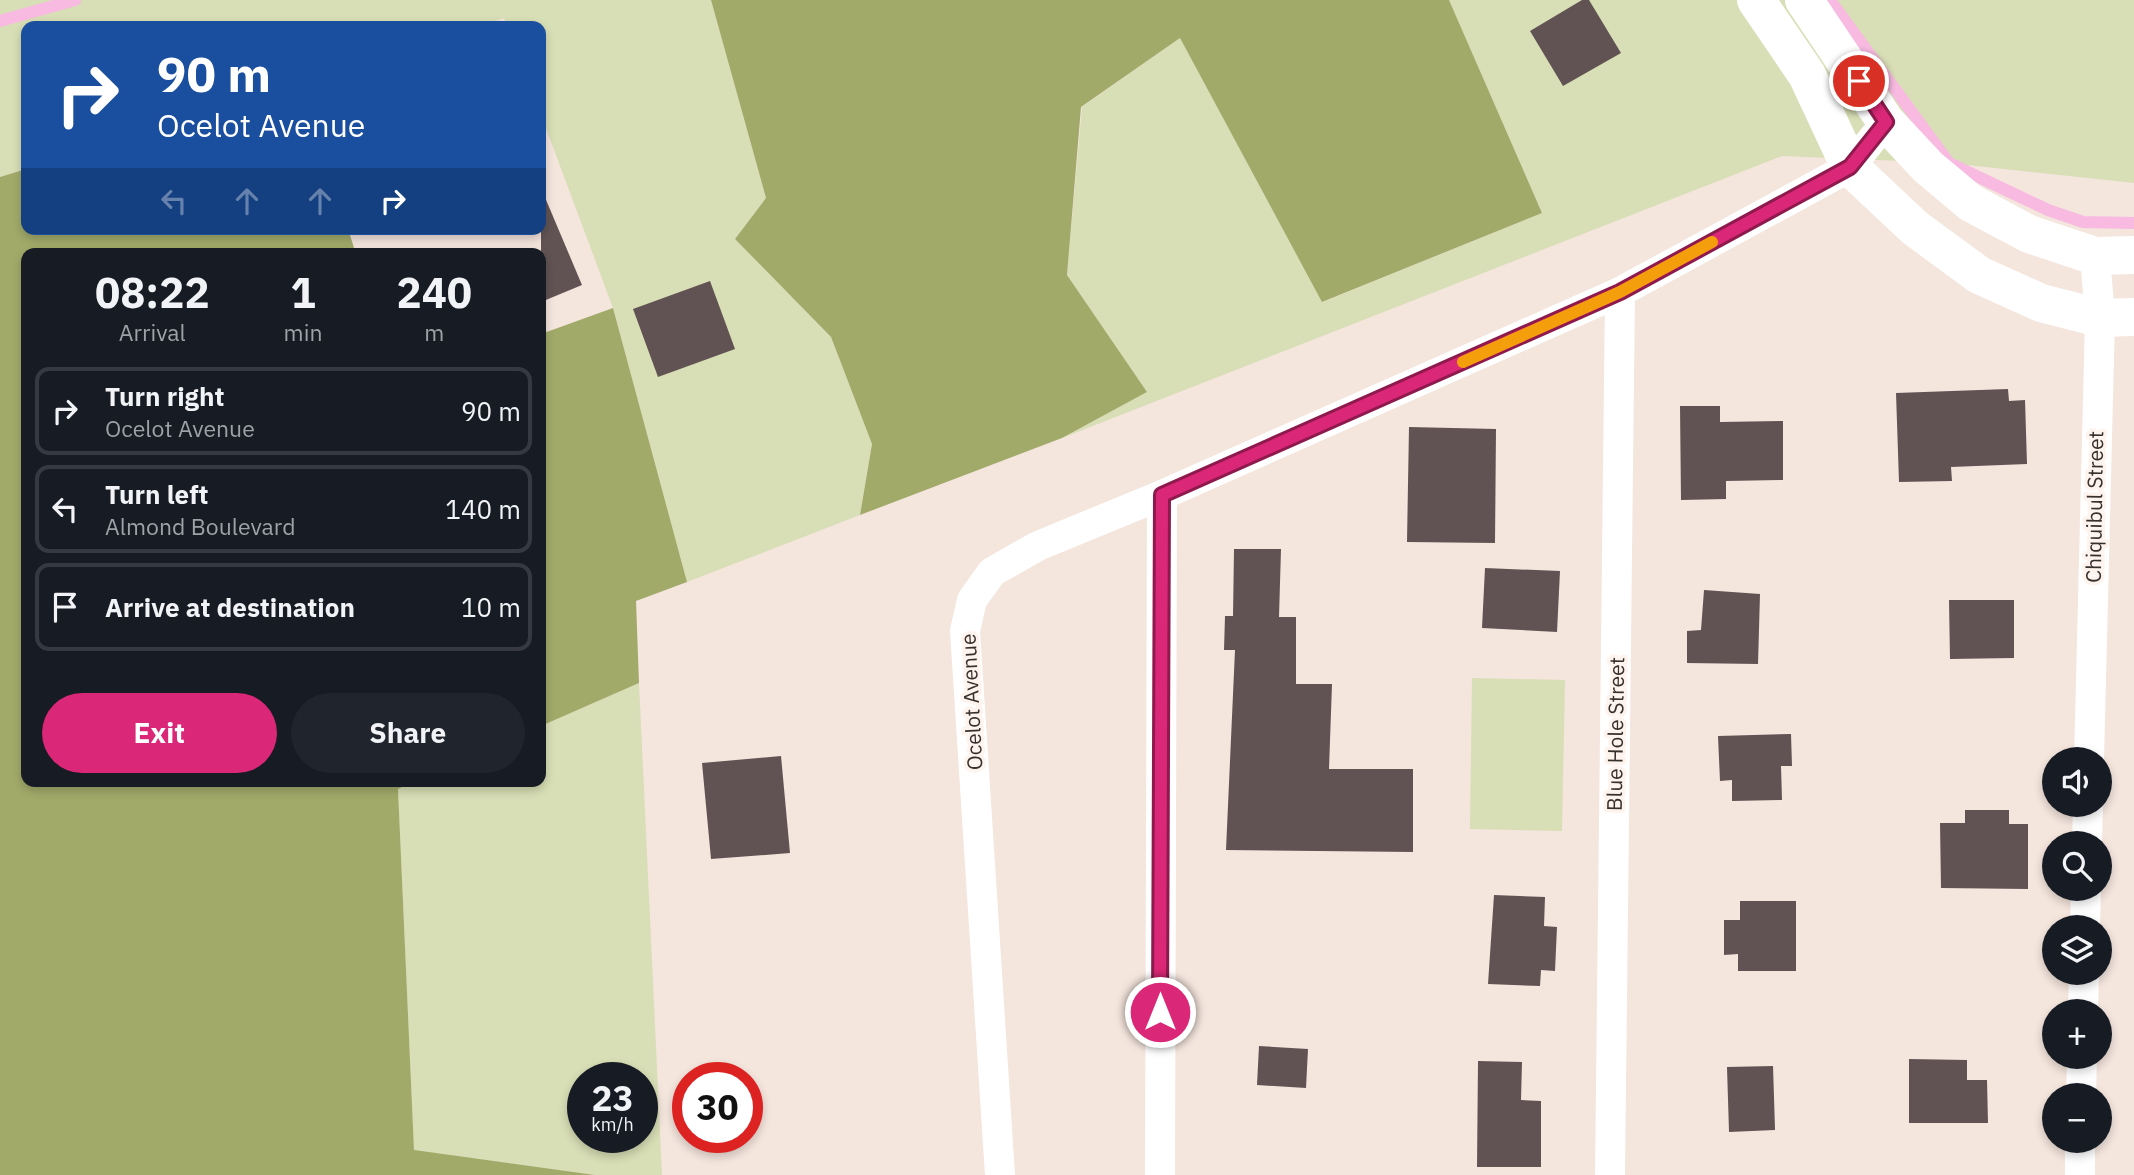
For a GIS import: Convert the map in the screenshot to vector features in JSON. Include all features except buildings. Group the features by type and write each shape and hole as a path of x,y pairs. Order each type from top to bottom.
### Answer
{"street":[{"path":"1756,0 1807,75 1850,167 1915,228 1979,275 2041,303 2117,318"},
{"path":"1804,0 1886,122 1928,167 1971,203 2029,234 2095,256 2134,255"},
{"name":"Ocelot Avenue","path":"1000,1175 965,631 972,600 992,572 1038,547 1162,495 1620,292 1850,167 1886,122"},
{"name":"Chiquibul Street","path":"2090,747 2117,318 2095,256"},
{"name":"Blue Hole Street","path":"1610,1175 1620,292"},
{"path":"1160,1175 1162,495"},
{"path":"2080,1153 2080,1175"}],"green space":[{"path":"0,0 711,0 766,198 735,239 831,337 872,444 860,515 687,582 613,308 546,128 546,21 505,21 504,18 495,21 21,21 21,171 0,177"},
{"path":"711,0 1449,0 1542,213 1322,302 1180,38 1081,107 1067,275 1147,392 1062,438 860,515 872,444 831,337 735,239 766,198"},
{"path":"1449,0 2134,0 2134,183 1949,163 1782,156 1062,438 1147,392 1067,275 1082,107 1180,38 1323,302 1542,213"},
{"path":"21,171 21,235 350,235 354,248 21,248 21,787 402,787 398,789 414,1150 595,1175 0,1175 0,177"},
{"path":"613,308 687,582 636,601 639,683 546,724 546,332"},
{"path":"1472,678 1565,680 1562,831 1470,829"},
{"path":"639,683 657,1062 567,1062 567,1153 658,1153 658,1089 662,1175 595,1175 414,1151 398,789 546,787 546,724"}],"waterway":[{"path":"0,21 75,0"},
{"path":"1830,0 1949,163 2048,210 2083,222 2134,223"}],"slow traffic":[{"path":"1463,362 1620,292 1712,242"}],"route":[{"path":"1160,1012 1162,495 1620,292 1850,167 1886,122 1859,81"}]}
